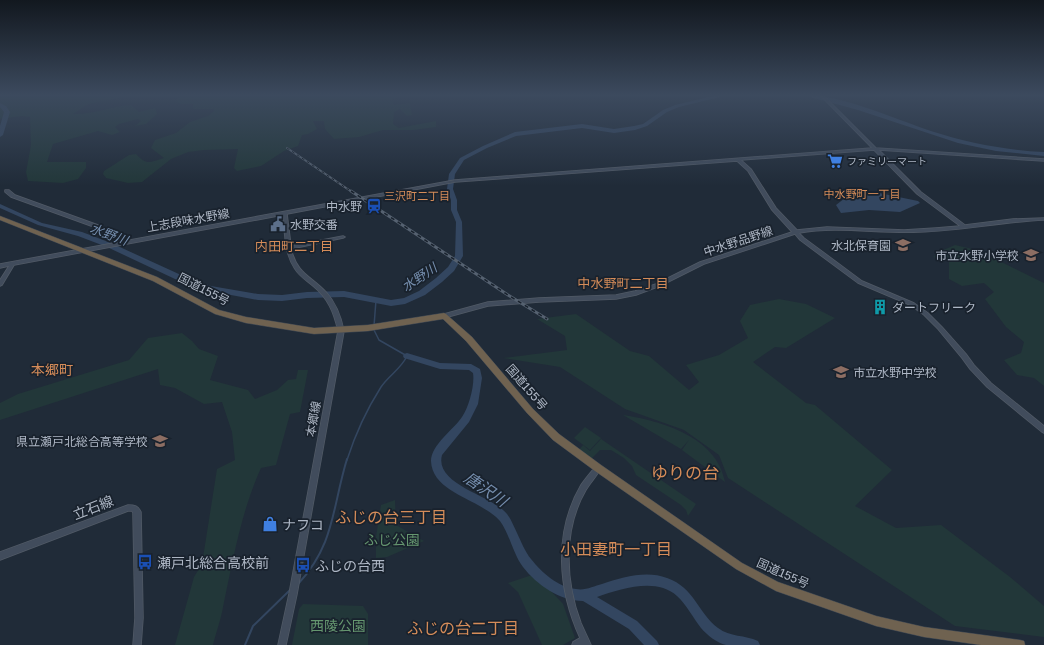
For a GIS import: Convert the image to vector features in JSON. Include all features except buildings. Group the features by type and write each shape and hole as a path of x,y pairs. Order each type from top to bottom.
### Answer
{"highway":[{"name":"国道155号","path":"0,218 156,279 222,314 299,330 314,331 341,331 368,328 444,316 469,339 540,422 568,446 733,562 776,586 862,616 900,627 1020,645"}],"street":[{"path":"851,125 919,193 963,226"},
{"name":"上志段味水野線","path":"0,266 442,183 469,180 875,149 1044,160"},
{"path":"738,160 750,170 774,209 814,249 860,282 912,304 926,314 989,385 1044,430"},
{"path":"7,191 13,196 96,226"},
{"name":"本郷線","path":"282,645 295,586 341,331 338,314 328,298 296,268 289,248 286,212"},
{"name":"中水野品野線","path":"444,316 488,304 539,300 616,297 636,293 652,288 702,263 796,232 811,229 834,228 920,231 1013,220 1044,219"},
{"path":"289,248 343,237"},
{"path":"0,284 13,263"},
{"path":"576,645 586,642 570,601 564,559 566,542 572,513 591,476 598,468"},
{"name":"立石線","path":"0,556 128,508 134,508 137,512 139,618 137,645"}],"green space":[{"path":"30,125 118,125 115,127 120,132 112,135 98,131 53,144 47,162 86,162 86,168 78,179 63,183 28,181 26,172 31,145"},
{"path":"186,125 315,125 317,129 308,134 302,135 298,146 284,151 261,166 237,171 234,168 238,149 204,150 188,152 171,159 142,182 128,183 106,178 103,174 104,171 129,155 136,154 146,162 152,162 164,158 151,148 155,140 176,133"},
{"path":"325,125 395,125 399,128 414,125 436,125 436,127 413,130 383,130 359,137 334,139 325,129"},
{"path":"955,245 977,250 1044,283 1044,386 1034,378 1017,375 1004,360 1021,353 1024,342 1006,327 985,299 994,292 984,283 962,286 949,279 949,261 933,257 941,251"},
{"path":"779,299 806,304 835,318 786,348 775,347 753,362 806,403 815,405 892,470 855,506 896,528 941,525 1010,577 1044,606 1044,637 955,626 728,478 719,455 684,430 625,409 560,367 503,358 567,350 565,336 537,319 576,314 630,351 649,356 689,390 699,382 686,365 719,355 748,338 740,321 750,305"},
{"path":"182,333 199,349 218,356 210,380 248,390 255,399 277,390 288,380 296,379 298,370 308,370 300,412 290,414 276,465 261,468 248,502 238,536 221,617 213,645 175,645 194,577 202,564 217,469 235,460 232,432 222,402 204,404 175,388 160,385 158,369 0,420 0,403 18,394 129,360 148,338"},
{"path":"623,415 654,422 686,434 711,453 720,466 725,482 682,450 689,440 681,449"},
{"path":"585,427 601,438 590,450 574,438"},
{"path":"601,439 696,504 688,516 686,510 681,505 636,475 632,466 624,458 611,450 600,450 590,460 578,451 583,445 590,451"},
{"name":"ふじ公園","path":"395,500 396,525 424,541 387,557 376,558 376,537 381,505"},
{"path":"535,574 563,604 575,638 563,645 542,645 518,592 508,583"},
{"name":"西陵公園","path":"303,604 363,606 368,614 368,645 292,645 299,609"}],"water":[{"path":"879,193 918,201 920,203 900,212 869,210 841,213 836,205 849,195"}],"waterway":[{"name":"水野川","path":"0,135 3,125"},
{"name":"水野川","path":"0,206 40,224 80,234 109,245 178,277 210,288 258,297 282,298 307,295 344,294 391,303 405,301 422,293 451,269 459,256 459,222 454,210 454,200 450,189 452,174 462,159 515,134 582,126 614,131 645,125"},
{"name":"水野川","path":"910,125 984,147 1044,154"},
{"path":"374,326 376,300"},
{"path":"347,460 362,422 376,395 384,383 402,365 407,356 379,340 374,330"},
{"name":"唐沢川","path":"407,356 440,366 471,367 477,371 478,378 473,404 466,419 438,453 436,460 438,470 444,479 450,484 487,505 503,517 527,563 547,583 575,595 584,595"},
{"path":"298,584 310,569 326,540 347,459"},
{"path":"584,595 630,582 655,581 666,583 676,588 687,598 702,620 714,632 735,642 754,645"},
{"path":"245,645 253,626 290,590"},
{"name":"唐沢川","path":"584,595 633,625 653,645"}],"railway":[{"path":"287,148 352,192"},
{"path":"351,191 508,295 547,319"}],"place":[{"name":"ファミリーマート","path":"835,161"},
{"name":"中水野","path":"374,206"},
{"name":"水野交番","path":"278,224"},
{"name":"水北保育園","path":"903,245"},
{"name":"市立水野小学校","path":"1031,255"},
{"name":"ダートフリーク","path":"880,307"},
{"name":"市立水野中学校","path":"841,372"},
{"name":"県立瀬戸北総合高等学校","path":"160,441"},
{"name":"ナフコ","path":"270,524"},
{"name":"瀬戸北総合高校前","path":"145,562"},
{"name":"ふじの台西","path":"303,565"}],"district":[{"name":"中水野町一丁目","path":"862,193"},
{"name":"三沢町二丁目","path":"417,195"},
{"name":"内田町二丁目","path":"294,246"},
{"name":"中水野町二丁目","path":"623,283"},
{"name":"本郷町","path":"52,369"},
{"name":"ゆりの台","path":"685,472"},
{"name":"ふじの台三丁目","path":"391,517"},
{"name":"小田妻町一丁目","path":"616,549"},
{"name":"ふじの台二丁目","path":"463,628"}]}
